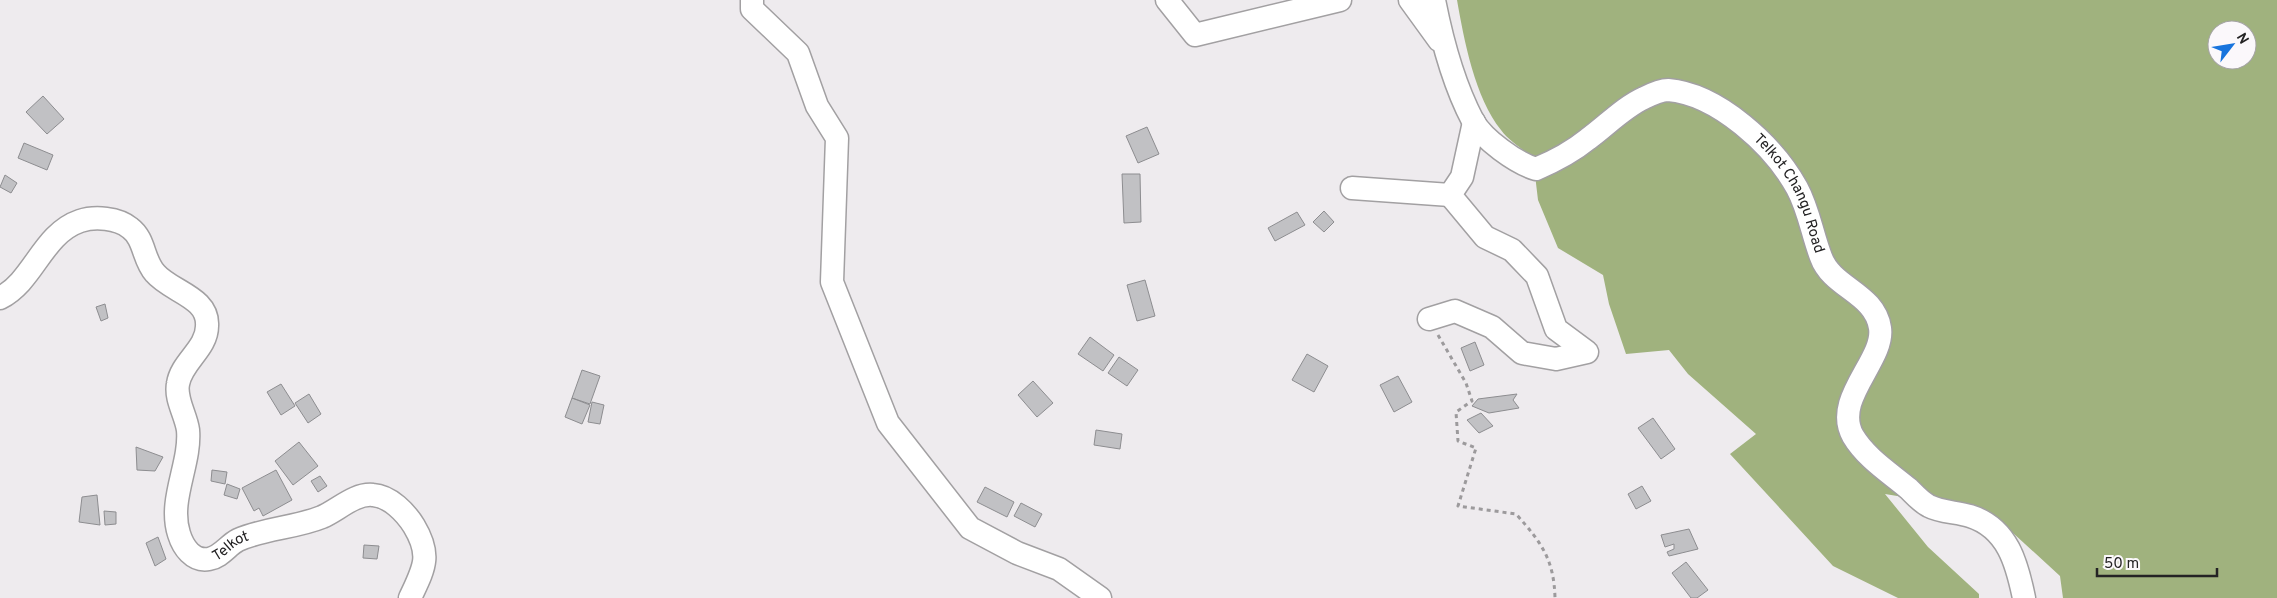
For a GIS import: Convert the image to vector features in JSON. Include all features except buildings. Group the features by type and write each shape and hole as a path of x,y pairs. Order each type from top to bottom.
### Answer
{"street":[{"path":"752,0 752,8 798,53 817,106 837,138 832,282 888,423 970,528 1017,553 1059,569 1100,598"},
{"path":"1167,0 1195,35 1340,0"},
{"path":"1410,0 1442,45"},
{"name":"Telkot Changu Road","path":"1434,0 1442,45 1474,122 1514,160 1536,169 1568,153 1641,99 1665,90 1700,97 1741,124 1776,156 1797,188 1812,225 1821,258 1829,273 1864,299 1874,312 1880,327 1878,343 1852,396 1848,426 1854,438 1867,454 1929,506 1973,517 1995,531 2008,547 2017,564 2024,598"},
{"path":"1450,195 1462,177 1474,122"},
{"path":"1352,188 1450,195 1485,237 1512,250 1537,276 1556,330 1587,352 1556,360 1522,353 1492,327 1455,311 1429,319"},
{"name":"Telkot","path":"0,298 19,284 62,229 83,220 103,219 117,221 131,228 140,241 154,273 198,302 206,313 208,327 204,339 178,382 178,393 188,431 187,452 179,492 177,518 181,542 190,553 208,559 218,556 236,542 255,533 321,518 356,498 374,495 395,504 412,523 423,542 426,558 422,573 410,598"}],"path":[{"path":"1429,319 1466,383 1472,401 1456,412 1458,441 1476,448 1458,506 1516,514 1537,537 1552,565 1555,598"}],"green space":[{"path":"1457,0 2277,0 2277,598 2063,598 2060,576 1989,511 1885,494 1928,547 1979,594 1979,598 1898,598 1833,566 1730,454 1756,434 1688,374 1669,350 1626,354 1609,304 1603,275 1558,248 1538,200 1533,158 1504,134 1492,117 1477,85 1467,50"}]}
